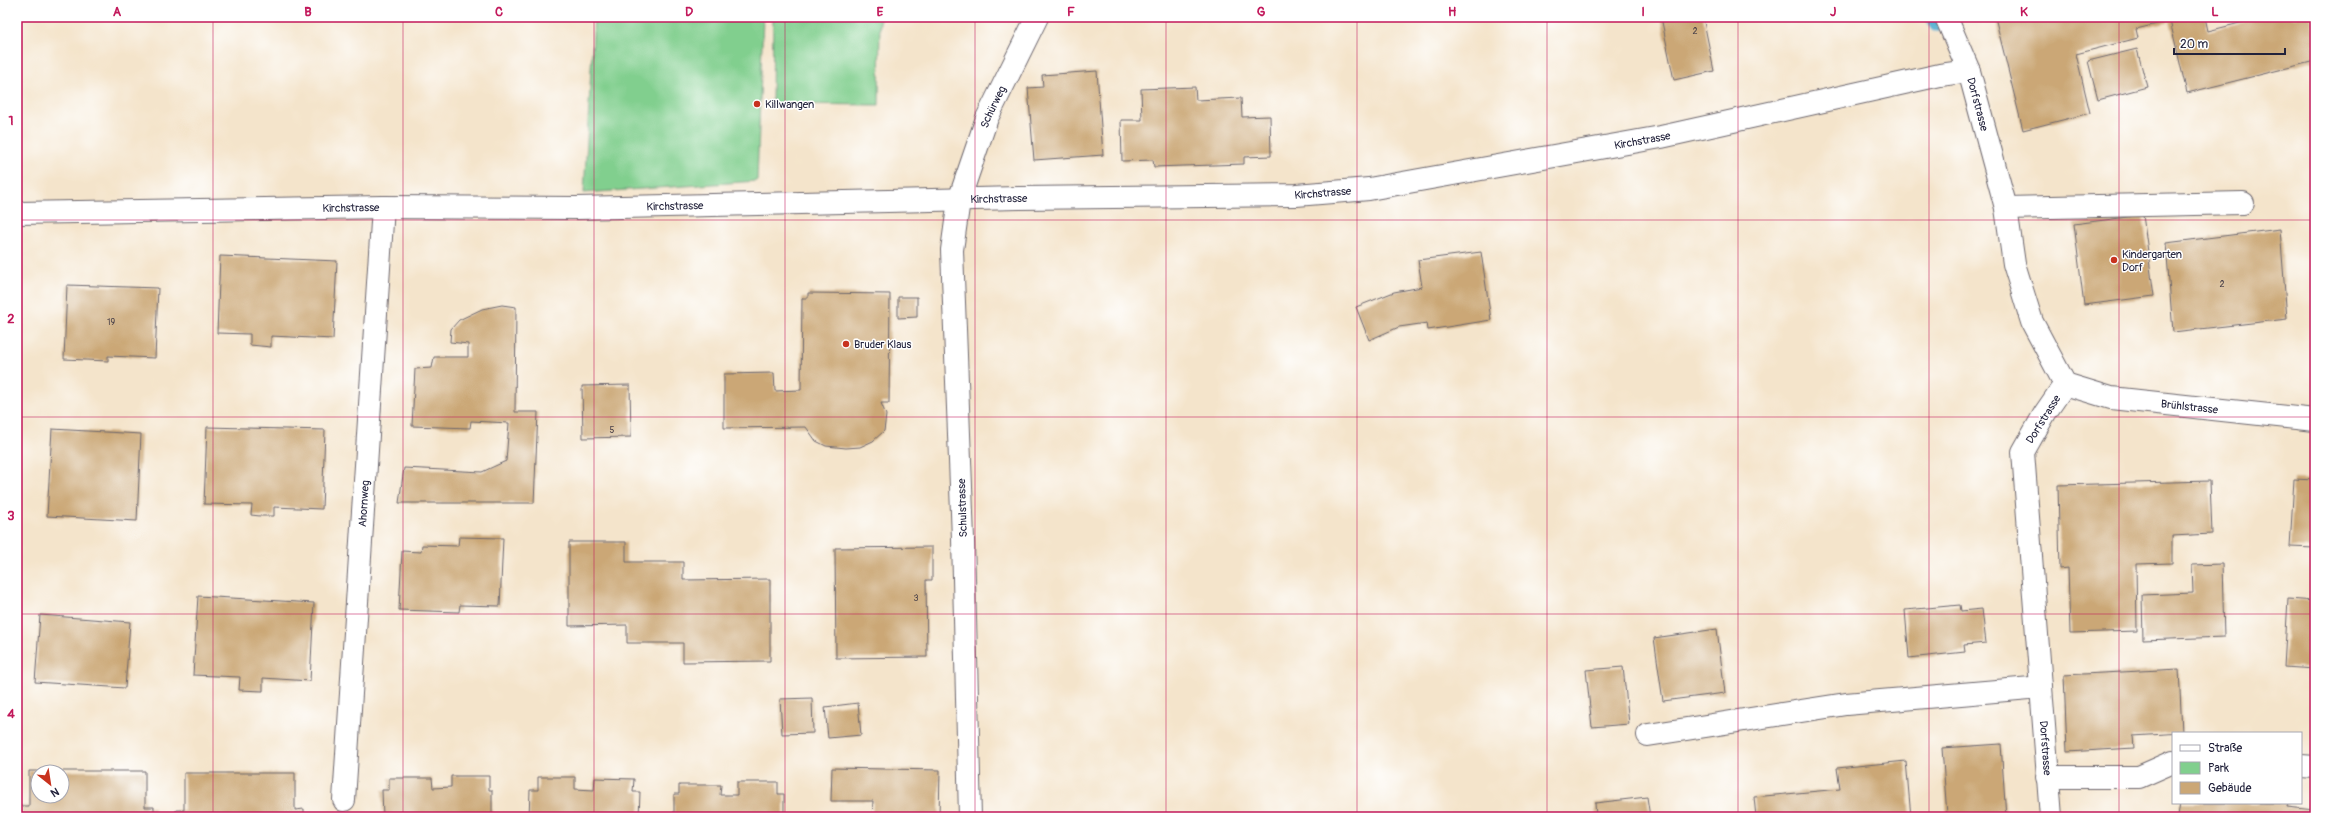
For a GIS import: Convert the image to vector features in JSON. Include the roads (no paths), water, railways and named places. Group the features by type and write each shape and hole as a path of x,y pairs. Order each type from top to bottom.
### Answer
{"street":[{"name":"Schürweg","path":"959,200 987,118 1037,17"},
{"name":"Dorfstrasse","path":"1946,17 1969,71 2006,208 2014,264 2032,322 2065,384 2045,413 2023,452 2051,817"},
{"name":"Kirchstrasse","path":"17,213 383,207 576,208 1296,195 1369,189 1661,137 1940,75 1969,71"},
{"name":"Schulstrasse","path":"959,200 952,250 964,539 970,817"},
{"path":"2006,208 2243,203"},
{"name":"Ahornweg","path":"344,800 383,207"},
{"name":"Brühlstrasse","path":"2065,384 2111,398 2315,420"},
{"path":"1648,735 1846,704 2041,687"},
{"path":"2047,777 2139,777 2172,762"},
{"path":"2302,766 2315,767"}],"waterway":[{"path":"1931,17 1935,26"}],"place":[{"name":"Killwangen","path":"757,104"},
{"name":"Kindergarten Dorf","path":"2114,260"},
{"name":"Bruder Klaus","path":"846,344"}]}
